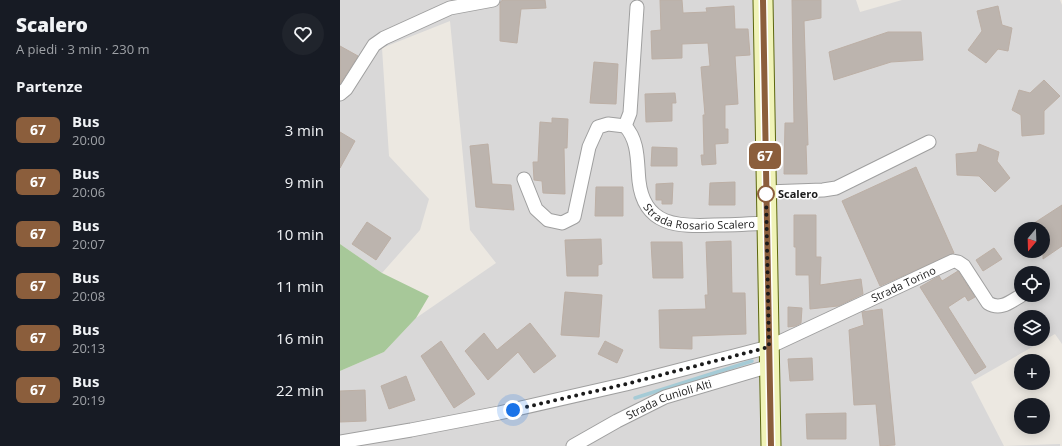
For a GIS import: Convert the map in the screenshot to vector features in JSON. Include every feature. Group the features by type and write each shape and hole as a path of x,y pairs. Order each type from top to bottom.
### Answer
{"main road":[{"path":"763,0 771,446"}],"street":[{"path":"340,94 346,89 374,45 384,38 450,8 493,0"},
{"path":"524,179 536,209 548,220 562,223 574,218 589,147 598,128 608,124 625,126 630,113 637,7"},
{"name":"Strada Rosario Scalero","path":"625,126 631,132 638,156 639,182 644,199 650,211 662,220 672,224 694,226 766,223"},
{"path":"766,192 823,190 836,188 930,142"},
{"name":"Strada Torino","path":"770,357 953,261 964,266 988,303 992,306 999,307 1014,299"},
{"path":"340,442 499,413 626,384 770,357"},
{"name":"Strada Cunioli Alti","path":"573,446 617,421 665,397 770,357"}],"shaded area":[{"path":"340,0 856,0 860,12 902,0 1060,0 1062,5 1062,344 1055,334 1050,337 1050,310 1014,310 1014,346 1034,346 1020,354 1014,354 1014,357 971,382 1004,446 340,446 340,371 384,352 416,318 496,263 470,230 450,21 382,48 389,156 429,199 420,230 382,273 340,244"},
{"path":"1060,444 1060,446 1004,446"}],"green space":[{"path":"340,244 382,273 429,296 416,318 384,352 340,371"}],"building":[{"path":"545,0 546,8 521,9 517,43 500,41 500,4 501,1"},
{"path":"660,0 682,0 683,13 707,12 706,8 734,6 735,29 748,29 750,55 735,56 738,104 725,105 725,129 728,129 728,143 715,144 716,164 702,165 701,155 704,155 703,115 705,115 701,67 710,66 708,43 682,44 682,58 652,59 651,31 661,30"},
{"path":"792,0 821,0 821,18 804,21 808,145 806,145 807,174 784,174 785,123 794,123"},
{"path":"998,6 1002,25 1012,28 1008,51 998,49 986,63 968,50 982,31 977,11"},
{"path":"888,32 921,32 923,60 891,62 834,80 829,52"},
{"path":"340,46 358,56 340,84"},
{"path":"594,62 618,64 616,104 590,103"},
{"path":"1044,80 1060,96 1044,111 1044,134 1022,136 1021,115 1012,110 1019,90 1030,93"},
{"path":"675,93 676,103 672,103 672,121 646,122 645,94"},
{"path":"552,118 568,119 567,148 564,148 565,194 543,193 542,181 534,180 533,162 538,162 540,122 552,123"},
{"path":"340,132 355,141 340,168"},
{"path":"488,144 492,184 511,185 514,210 476,207 470,146"},
{"path":"979,144 999,152 997,161 1010,178 995,192 979,176 957,175 956,154 977,152"},
{"path":"652,147 677,148 677,166 651,166"},
{"path":"916,167 954,253 880,286 842,201"},
{"path":"735,182 735,205 709,205 710,183"},
{"path":"673,183 672,204 662,204 662,200 656,200 656,184"},
{"path":"596,187 623,187 623,216 595,216"},
{"path":"1062,205 1062,246 1050,254 1050,222 1036,222"},
{"path":"794,215 816,215 816,257 821,257 820,285 861,279 863,294 838,306 810,309 809,275 796,275"},
{"path":"367,222 391,238 376,260 352,244"},
{"path":"601,239 602,264 598,265 598,276 567,276 565,240"},
{"path":"731,241 732,293 745,293 746,334 692,336 692,349 660,348 659,310 706,309 705,295 708,295 706,242"},
{"path":"651,242 682,242 683,278 653,278"},
{"path":"994,248 1002,259 983,271 976,260"},
{"path":"958,271 975,297 968,301 965,296 948,307 986,367 975,374 920,287 939,276 942,281"},
{"path":"565,292 602,295 599,337 561,335"},
{"path":"788,307 802,308 801,323 788,327"},
{"path":"882,309 895,445 880,446 876,404 854,405 849,330 864,325 862,312"},
{"path":"530,323 556,356 534,373 518,352 488,380 465,351 484,333 497,350"},
{"path":"441,341 475,394 454,408 421,356"},
{"path":"605,341 623,350 617,363 598,354"},
{"path":"812,358 813,380 790,381 788,359"},
{"path":"406,376 415,400 389,409 381,386"},
{"path":"365,390 366,421 340,422 340,391"},
{"path":"846,413 846,439 807,439 806,414"}],"waterway":[{"path":"635,398 752,361"}],"bus line":[{"name":"67","path":"763,0 771,446"}],"place":[{"name":"Scalero","path":"766,194"}],"route":[{"path":"513,410 626,384 769,347 766,192 766,194"}]}
